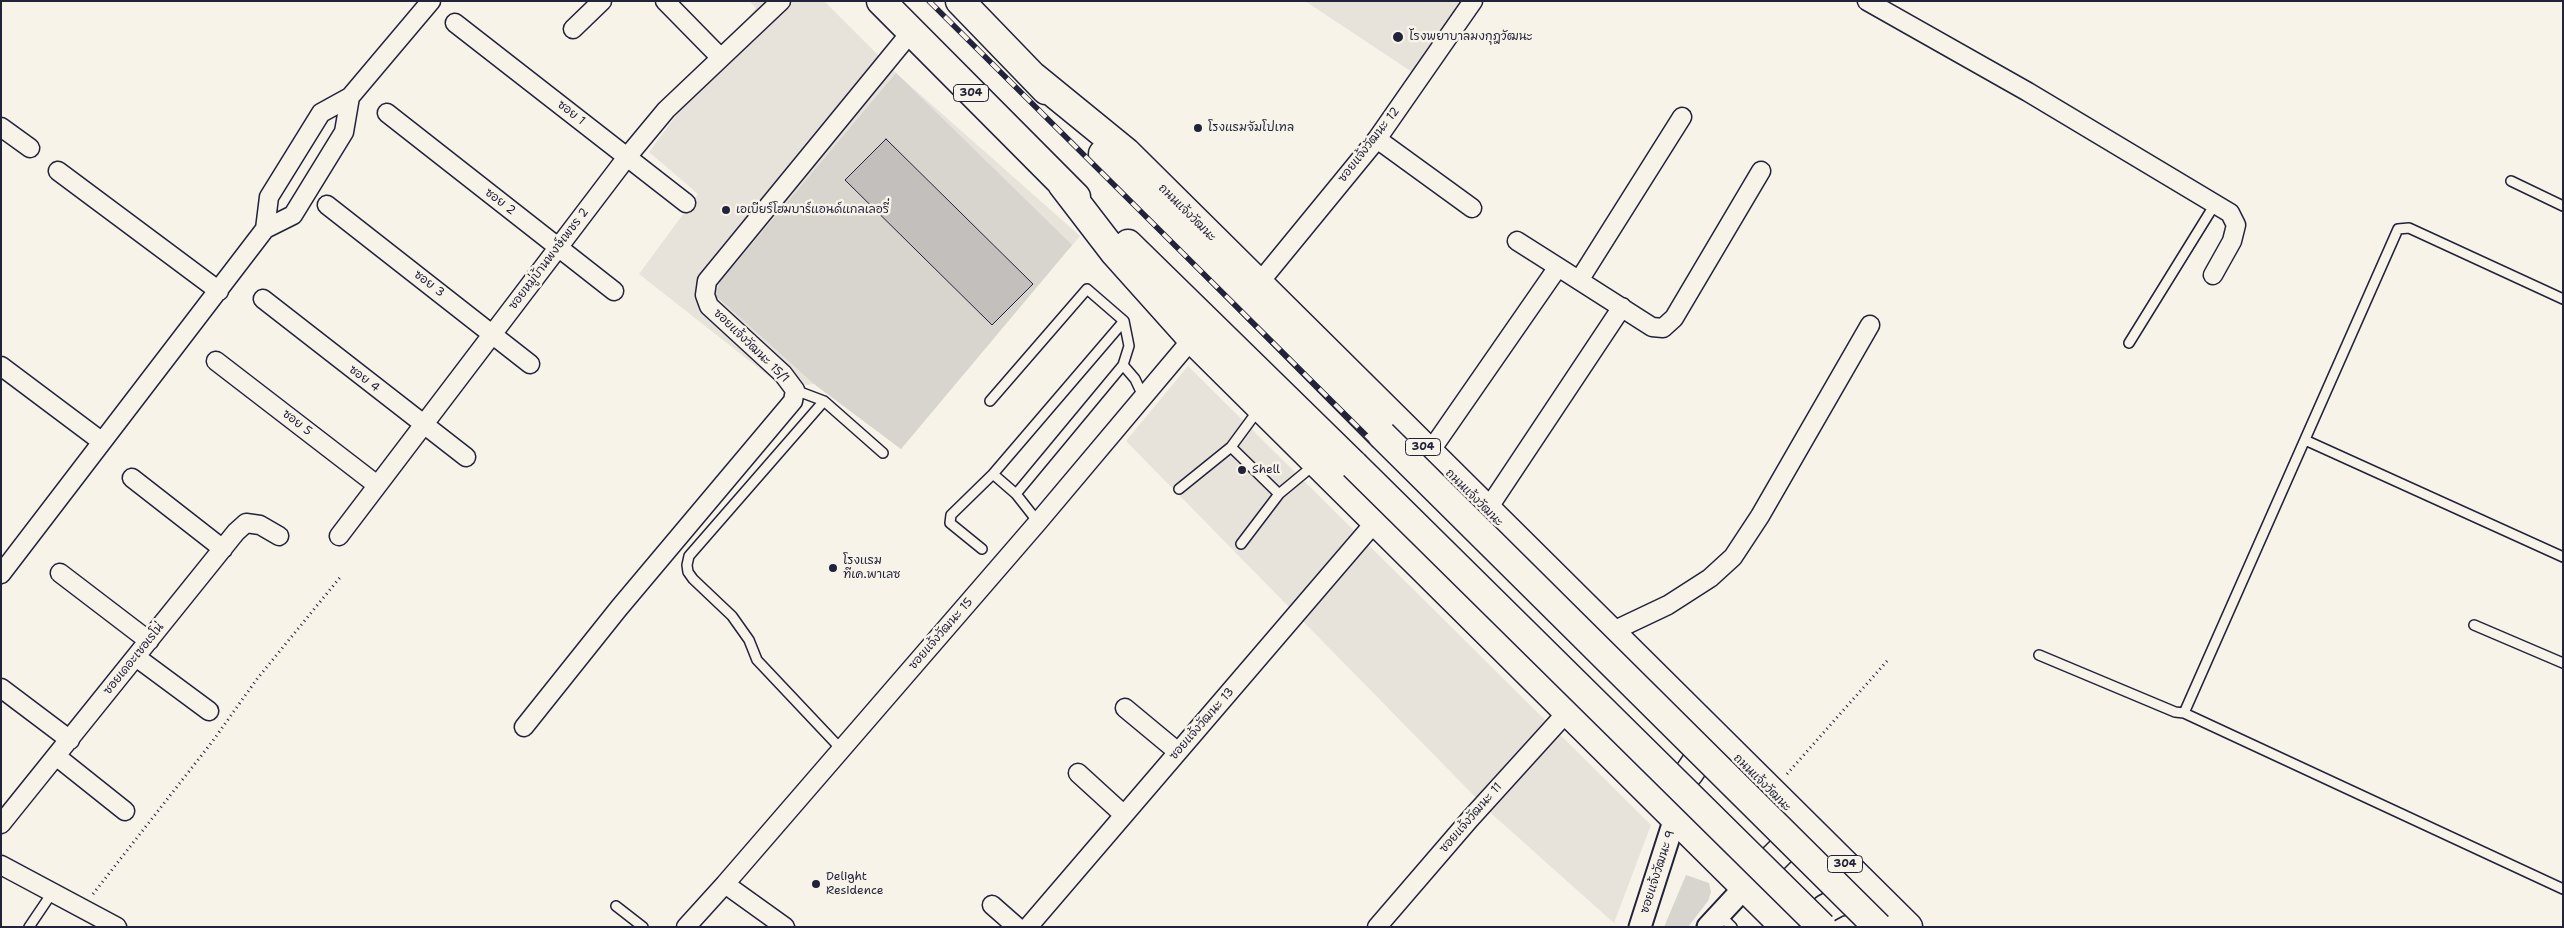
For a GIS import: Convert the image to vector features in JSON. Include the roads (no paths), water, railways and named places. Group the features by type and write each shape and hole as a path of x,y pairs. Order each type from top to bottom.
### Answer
{"main road":[{"name":"304","path":"880,1 1062,184 1163,278 1822,927"},
{"name":"ถนนแจ้งวัฒนะ","path":"964,3 1034,77 1115,168 1382,435 1881,914 1908,927"},
{"name":"ถนนแจ้งวัฒนะ","path":"1034,77 1126,152 1806,826 1881,914"},
{"name":"304","path":"1062,184 1115,253 1192,339 1785,927"},
{"path":"1644,786 1663,790 1676,784 1689,772 1698,761 1703,746 1700,721"},
{"path":"1746,887 1806,826"},
{"path":"1813,927 1824,909 1838,902 1857,899 1881,914"}],"street":[{"path":"265,229 269,197 320,113 350,98 432,1"},
{"path":"573,29 602,1"},
{"path":"665,1 720,57"},
{"name":"ซอยหมู่บ้านพงษ์เพชร 2","path":"339,536 627,157 666,110 781,1"},
{"name":"ซอยแจ้งวัฒนะ 12","path":"1258,283 1377,139 1473,1"},
{"path":"1876,3 2230,213 2236,225 2232,241 2213,275"},
{"name":"ซอย 1","path":"455,23 686,204"},
{"name":"ซอยแจ้งวัฒนะ 15/1","path":"524,727 619,608 793,401 795,390 783,374 709,306 705,295 708,281 911,32"},
{"path":"1,574 265,229 293,215 344,132 350,98"},
{"name":"ซอย 2","path":"387,113 614,291"},
{"path":"1580,279 1682,117"},
{"path":"1,127 30,148"},
{"path":"1377,139 1472,208"},
{"path":"58,171 219,291"},
{"path":"1517,241 1652,326 1663,328 1674,318 1761,171"},
{"name":"ซอย 3","path":"327,206 530,364"},
{"path":"1429,453 1558,267"},
{"name":"ซอย 4","path":"263,299 466,457"},
{"path":"1487,510 1622,307"},
{"path":"1611,632 1668,605 1710,578 1733,557 1760,516 1870,325"},
{"name":"ซอยแจ้งวัฒนะ 15","path":"686,927 1038,522 1192,339"},
{"name":"ซอย 5","path":"216,361 377,485"},
{"path":"1,366 101,441"},
{"path":"132,478 223,549"},
{"name":"ซอยแจ้งวัฒนะ 13","path":"1026,927 1376,521"},
{"name":"ซอยเดอะเซอเรโน่","path":"1,824 246,523 260,525 279,536"},
{"path":"60,573 149,641"},
{"path":"136,657 209,711"},
{"path":"1,688 70,740"},
{"path":"1126,708 1178,752"},
{"name":"ซอยแจ้งวัฒนะ 11","path":"1377,927 1476,812 1568,711"},
{"path":"56,756 125,811"},
{"path":"1078,773 1124,815"},
{"name":"ซอยแจ้งวัฒนะ 9","path":"1640,927 1676,818"},
{"path":"1,865 117,927"},
{"path":"725,884 785,927"},
{"path":"1720,923 1746,887"},
{"path":"992,905 1026,927"}],"lane":[{"path":"2511,181 2563,206"},
{"path":"2129,343 2215,204"},
{"path":"2184,713 2398,229 2409,228 2563,299"},
{"path":"990,401 1087,289 1124,321 1129,346 1123,365 1016,494"},
{"path":"982,549 950,523 951,515 992,474 1124,321"},
{"path":"1123,365 1135,378 1143,396"},
{"path":"795,390 824,400 884,452"},
{"path":"824,400 690,556 688,569 693,580 732,616 749,640 757,660 841,749"},
{"path":"1179,489 1231,447 1260,407"},
{"path":"2305,440 2563,557"},
{"path":"1231,447 1279,494"},
{"path":"1241,544 1279,494 1316,463"},
{"path":"992,474 1016,494 1038,522"},
{"path":"2474,625 2563,663"},
{"path":"2039,656 2175,712 2184,713 2563,889"},
{"path":"29,927 52,893"},
{"path":"616,906 643,927"}],"railway":[{"path":"929,1 1861,927"}],"place":[{"name":"โรงพยาบาลมงกุฎวัฒนะ","path":"1398,37"},
{"name":"โรงแรมจัมโปเทล","path":"1198,128"},
{"name":"เอเบียร์โฮมบาร์แอนด์แกลเลอรี่","path":"726,210"},
{"name":"Shell","path":"1242,470"},
{"name":"โรงแรม ทีเค.พาเลซ","path":"833,568"},
{"name":"Delight Residence","path":"816,884"}]}
